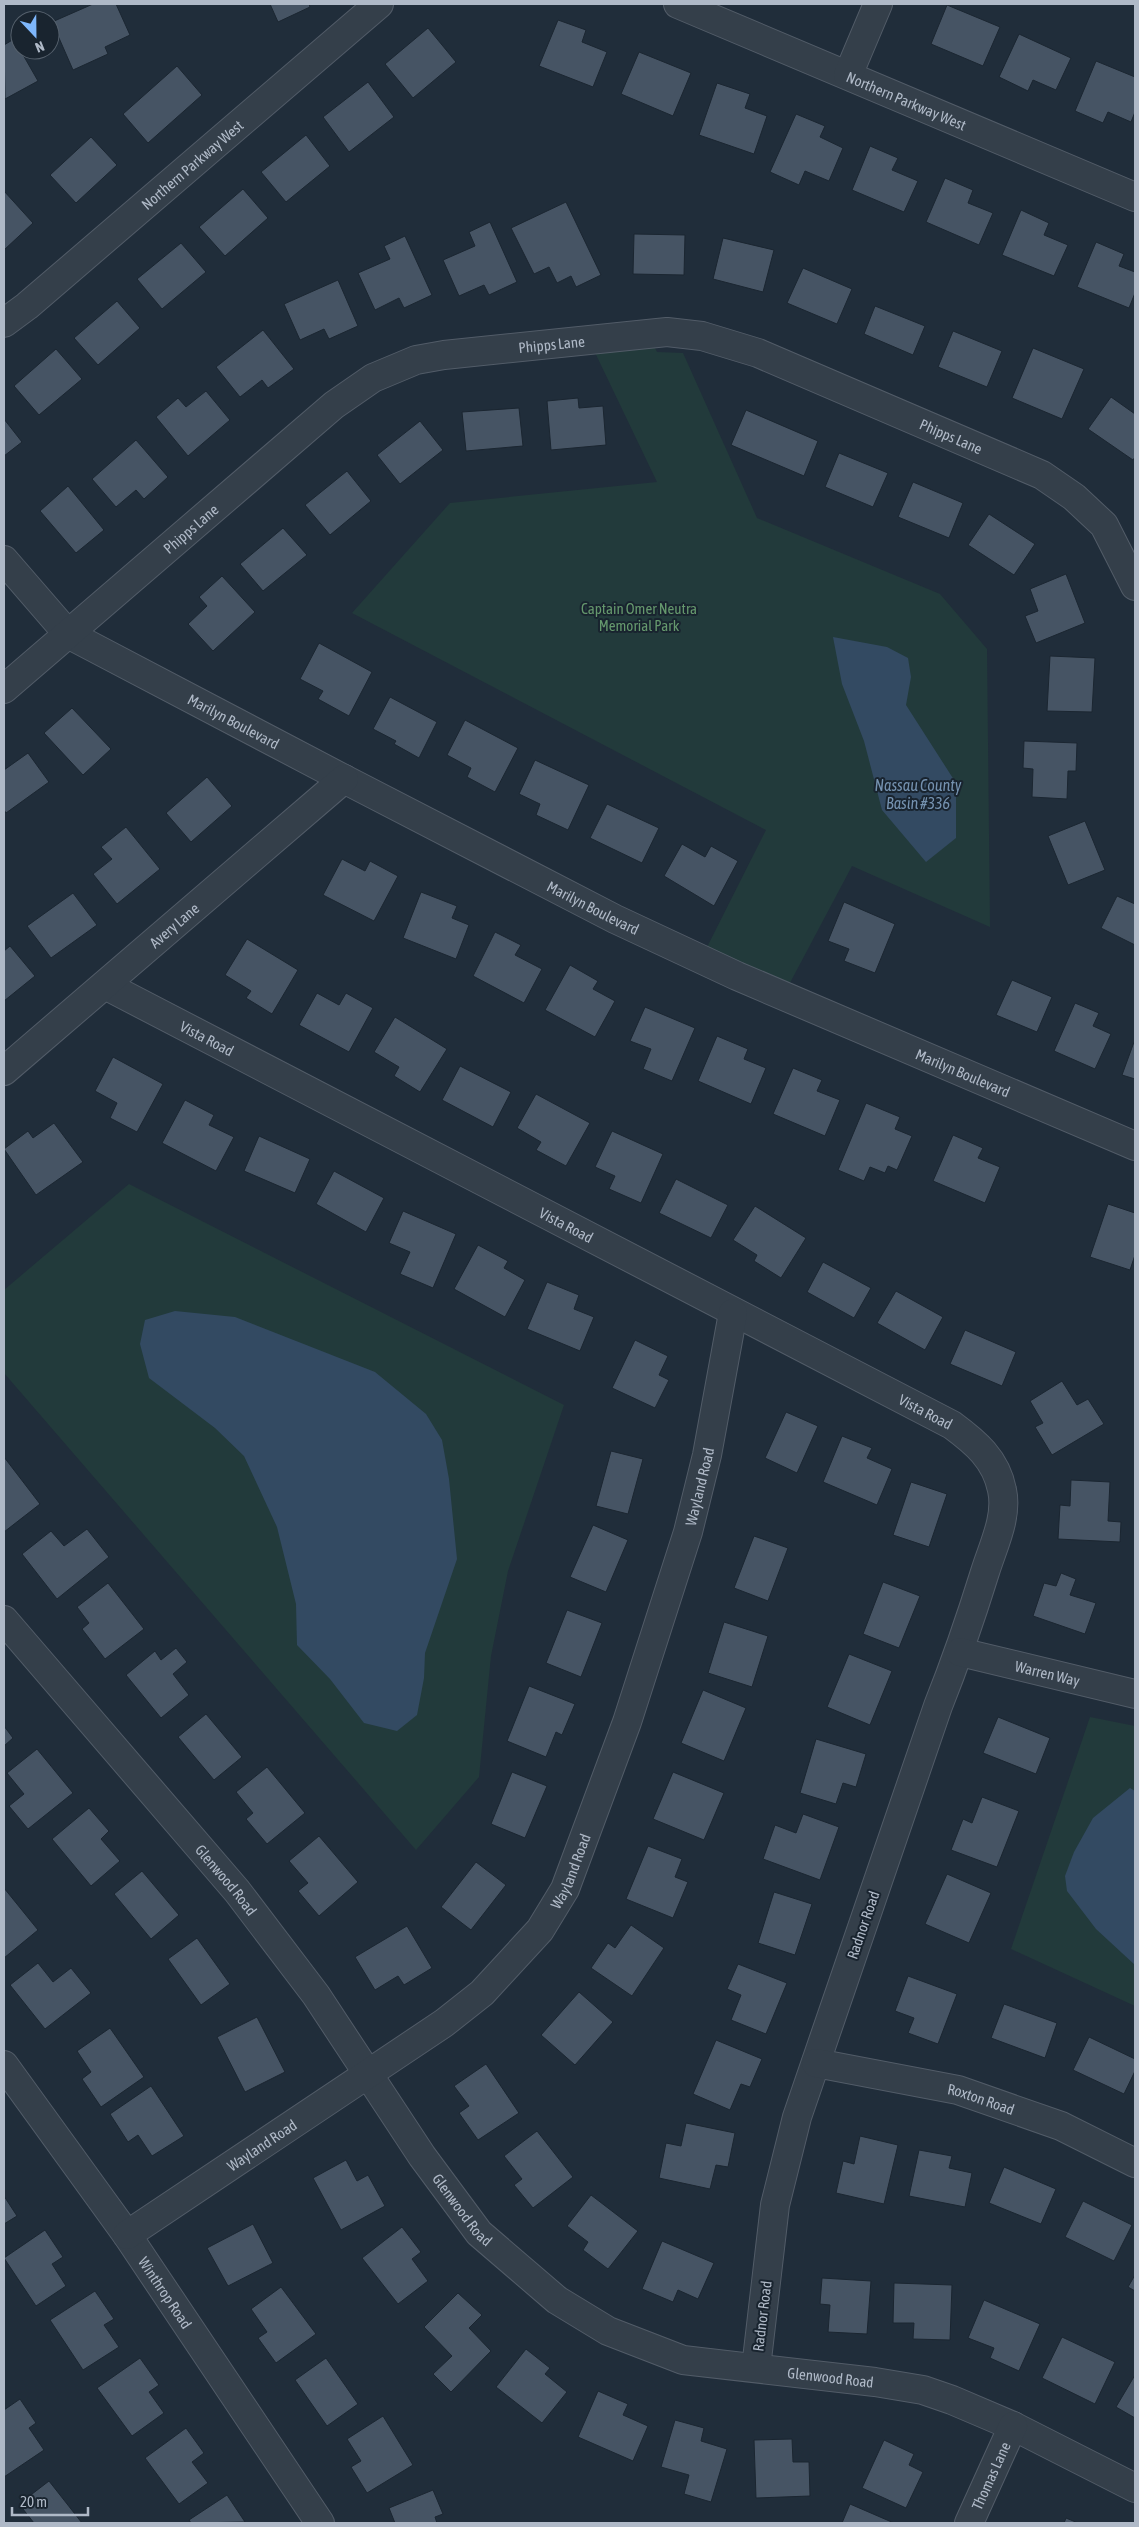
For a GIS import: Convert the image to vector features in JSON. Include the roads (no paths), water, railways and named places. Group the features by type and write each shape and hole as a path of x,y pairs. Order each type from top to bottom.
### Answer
{"street":[{"name":"Northern Parkway West","path":"4,323 27,306 379,4"},
{"name":"Northern Parkway West","path":"678,4 1135,198"},
{"path":"848,75 878,4"},
{"name":"Phipps Lane","path":"4,689 334,405 373,378 416,360 444,355 667,332 702,336 758,353 1042,475 1074,497 1104,525 1135,586"},
{"path":"4,560 68,634"},
{"name":"Marilyn Boulevard","path":"68,634 615,919 737,976 1135,1146"},
{"name":"Avery Lane","path":"4,1071 344,778"},
{"name":"Vista Road","path":"105,985 636,1260 733,1313 952,1425 978,1445 990,1460 1002,1490"},
{"name":"Wayland Road","path":"127,2235 444,2023 482,1993 540,1930 564,1889 627,1722 688,1532 707,1455 733,1313"},
{"name":"Radnor Road","path":"756,2368 775,2205 797,2116 938,1706 960,1652 1002,1520 1002,1490"},
{"name":"Glenwood Road","path":"4,1620 237,1892 316,1995 422,2156 479,2233 557,2300 608,2331 660,2353 683,2360 875,2382 923,2390 952,2400 1012,2426 1135,2488"},
{"name":"Warren Way","path":"960,1652 1135,1694"},
{"name":"Roxton Road","path":"816,2062 958,2090 1062,2126 1135,2163"},
{"name":"Winthrop Road","path":"4,2065 127,2235 320,2523"},
{"name":"Thomas Lane","path":"968,2523 1012,2426"}],"water":[{"name":"Nassau County Basin #336","path":"833,637 887,647 908,658 911,677 906,705 956,783 956,838 926,862 882,810 864,741 842,684"},
{"path":"175,1311 235,1317 375,1372 426,1414 442,1440 449,1479 457,1559 425,1653 424,1678 417,1715 397,1731 364,1723 330,1679 297,1645 296,1604 277,1527 244,1456 215,1428 149,1378 140,1344 145,1320"},
{"path":"1130,1788 1135,1791 1135,1965 1096,1929 1067,1891 1065,1876 1074,1852 1093,1818"}],"park label":[{"name":"Captain Omer Neutra Memorial Park","path":"639,616"}]}
